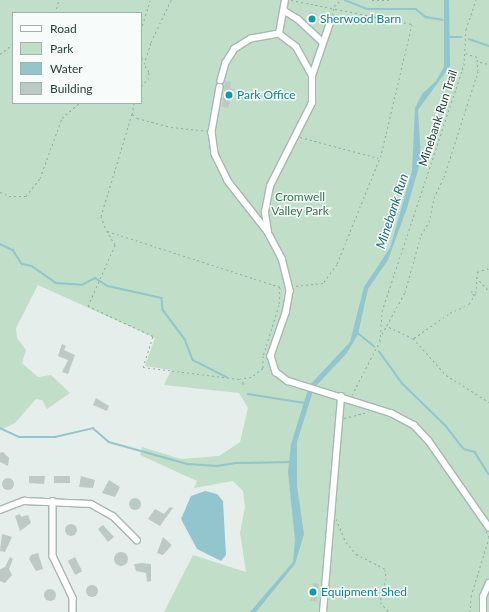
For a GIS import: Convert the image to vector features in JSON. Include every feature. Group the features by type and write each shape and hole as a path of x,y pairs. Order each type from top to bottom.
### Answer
{"street":[{"path":"279,34 285,11 285,0"},
{"path":"285,11 298,19 323,42"},
{"path":"268,232 266,212 274,173 312,103 312,76 332,20"},
{"path":"221,80 226,63 235,49 251,39 279,34 296,47 312,76"},
{"path":"220,88 212,132 221,167 254,215 268,232 282,258 289,286 288,307 273,348 272,362 279,376 391,413 414,425 429,441 486,528"},
{"path":"254,215 266,212"},
{"path":"323,612 341,397"},
{"path":"53,501 53,556 73,598 74,612"},
{"path":"0,510 14,502 80,502 98,507 138,540"},
{"path":"483,612 483,596 489,583"}],"path":[{"path":"55,12 59,0"},
{"path":"142,27 150,0"},
{"path":"142,84 149,72 144,64 171,0"},
{"path":"289,286 315,285 323,283 330,276 378,159 412,24 333,10 290,0"},
{"path":"333,10 341,0"},
{"path":"372,0 392,0"},
{"name":"Minebank Run Trail","path":"351,396 382,334 382,311 421,199 435,147 455,95 465,52 466,29 476,0"},
{"path":"0,54 12,45"},
{"path":"382,334 388,326 405,292 421,235 429,222 434,198 461,128 479,62 477,57 465,52"},
{"path":"142,58 146,59"},
{"path":"479,62 489,64"},
{"path":"0,192 9,196 26,196 40,178 62,118 78,104"},
{"path":"107,231 280,287 279,305 263,356 263,368 251,377 238,379 143,367 153,336 88,306 114,245 107,231 101,216 103,204 132,114 134,104"},
{"path":"132,114 171,127 212,132"},
{"path":"295,136 378,159"},
{"path":"413,338 450,312 469,304 474,295 475,277 480,268 489,268"},
{"path":"475,277 489,291"},
{"path":"474,295 471,292 475,289"},
{"path":"388,326 413,338 446,375 489,402"},
{"path":"342,419 370,412"},
{"path":"335,515 346,542 356,554 385,569 386,578 380,602 389,612"},
{"path":"470,612 471,596 489,538 486,528"}],"green space":[{"name":"Cromwell Valley Park","path":"0,0 489,0 489,612 164,612 193,555 246,572 240,533 245,507 243,491 233,481 194,488 197,481 140,455 142,447 181,459 219,456 240,442 248,408 239,393 164,385 171,370 145,366 155,338 38,285 16,328 17,338 26,350 22,363 38,377 51,375 70,393 47,409 42,400 36,399 15,423 0,430"}],"water":[{"name":"Minebank Run","path":"444,0 449,0 450,66 418,110 421,160 407,208 388,260 368,289 358,334 347,353 314,388 297,442 297,486 304,534 295,564 256,612 250,612 293,562 295,540 288,472 291,444 309,386 350,342 364,287 390,248 412,171 415,108 422,94 436,81 444,67"},
{"path":"205,491 217,494 223,501 226,555 221,561 197,549 181,519 191,496"}],"building":[{"name":"Sherwood Barn","path":"309,12 317,14 314,25 307,21"},
{"name":"Park Office","path":"225,81 231,82 230,88 234,89 228,108 222,107"},
{"path":"62,344 66,346 64,350 75,355 68,374 62,372 68,360 58,356"},
{"path":"96,398 109,406 107,411 93,405"},
{"path":"3,452 9,458 8,466 0,462 0,453"},
{"path":"29,476 45,476 44,484 29,483"},
{"path":"54,476 70,476 70,483 54,483"},
{"path":"81,476 95,480 93,488 79,487"},
{"path":"10,478 13,479 13,489 6,490 3,489 2,482 3,479"},
{"path":"109,480 120,487 115,497 102,493"},
{"path":"137,498 140,499 140,509 133,510 130,509 129,502 130,499"},
{"path":"170,507 173,508 160,526 148,519 155,509 164,514"},
{"path":"20,514 21,517 28,515 31,523 20,531 15,516"},
{"path":"69,524 73,524 77,530 73,536 69,536 65,532 65,528"},
{"path":"103,525 114,537 108,542 98,529"},
{"path":"2,534 12,537 5,552 0,551"},
{"path":"163,537 172,545 163,555 157,553"},
{"path":"121,552 126,554 128,559 126,564 121,566 116,564 114,559 116,554"},
{"path":"38,553 43,569 36,571 29,559 31,555"},
{"path":"10,557 13,559 9,569 12,575 5,583 0,581 0,569 5,567"},
{"path":"75,557 82,571 75,575 68,561"},
{"path":"134,564 151,564 151,581 147,582 146,573 136,571"},
{"name":"Equipment Shed","path":"313,583 319,584 316,602 310,601"},
{"path":"94,585 97,586 97,596 90,597 87,596 86,589 87,586"},
{"path":"52,589 55,590 55,600 48,601 45,600 44,593 45,590"}],"waterway":[{"path":"345,0 367,9 416,9 426,17 443,20"},
{"path":"449,37 461,37"},
{"path":"469,39 489,46"},
{"path":"0,244 13,250 22,264 32,266 56,283 82,285 95,278 108,286 162,298 163,310 185,339 193,360 227,377"},
{"path":"358,333 374,346"},
{"path":"379,351 402,383 446,426 464,449 475,452 489,474"},
{"path":"248,394 304,403"},
{"path":"0,428 19,437 55,437 93,428 109,442 188,464 217,466 237,463 290,462"}],"place":[{"name":"Sherwood Barn","path":"312,19"},
{"name":"Park Office","path":"229,95"},
{"name":"Equipment Shed","path":"313,592"}]}
